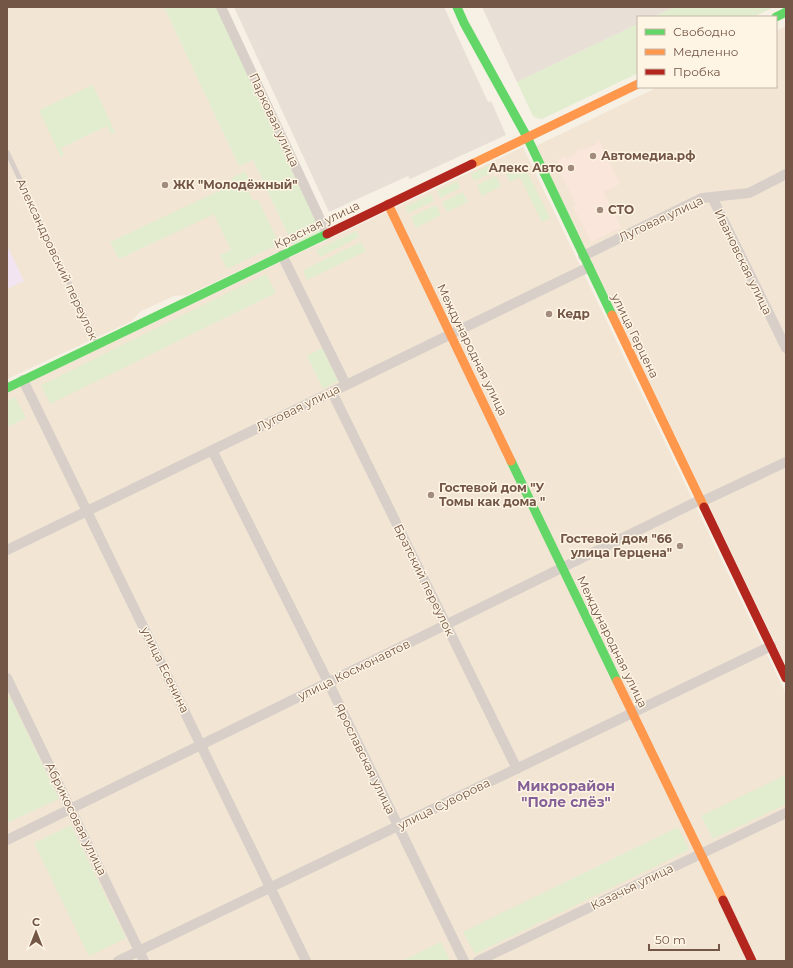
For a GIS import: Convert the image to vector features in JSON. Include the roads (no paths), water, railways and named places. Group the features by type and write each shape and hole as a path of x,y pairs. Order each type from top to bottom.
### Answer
{"street":[{"name":"Парковая улица","path":"221,7 326,234"},
{"name":"улица Герцена","path":"457,7 464,23 527,138 786,678"},
{"path":"777,16 786,12"},
{"name":"Красная улица","path":"7,388 637,84"},
{"name":"Луговая улица","path":"584,256 702,198 749,192 786,174"},
{"name":"Ивановская улица","path":"712,197 786,348"},
{"name":"Международная улица","path":"388,204 752,961"},
{"path":"282,255 346,385"},
{"name":"Луговая улица","path":"7,550 589,267"},
{"name":"улица Есенина","path":"23,380 306,961"},
{"name":"Братский переулок","path":"332,392 517,769"},
{"name":"Ярославская улица","path":"212,450 328,682 464,961"},
{"name":"улица Космонавтов","path":"7,840 562,567 786,462"},
{"name":"улица Суворова","path":"118,961 771,646"},
{"name":"Абрикосовая улица","path":"8,684 71,808 144,961"},
{"name":"Казачья улица","path":"478,961 786,814"}],"lane":[{"name":"Александровский переулок","path":"7,152 98,344"}],"place":[{"name":"Автомедиа.рф","path":"593,156"},
{"name":"Алекс Авто","path":"571,168"},
{"name":"ЖК \"Молодёжный\"","path":"165,185"},
{"name":"СТО","path":"600,210"},
{"name":"Кедр","path":"549,314"},
{"name":"Гостевой дом \"У Томы как дома \"","path":"431,495"},
{"name":"Гостевой дом \"66 улица Герцена\"","path":"680,546"}],"district":[{"name":"Микрорайон \"Поле слёз\"","path":"566,794"}]}
